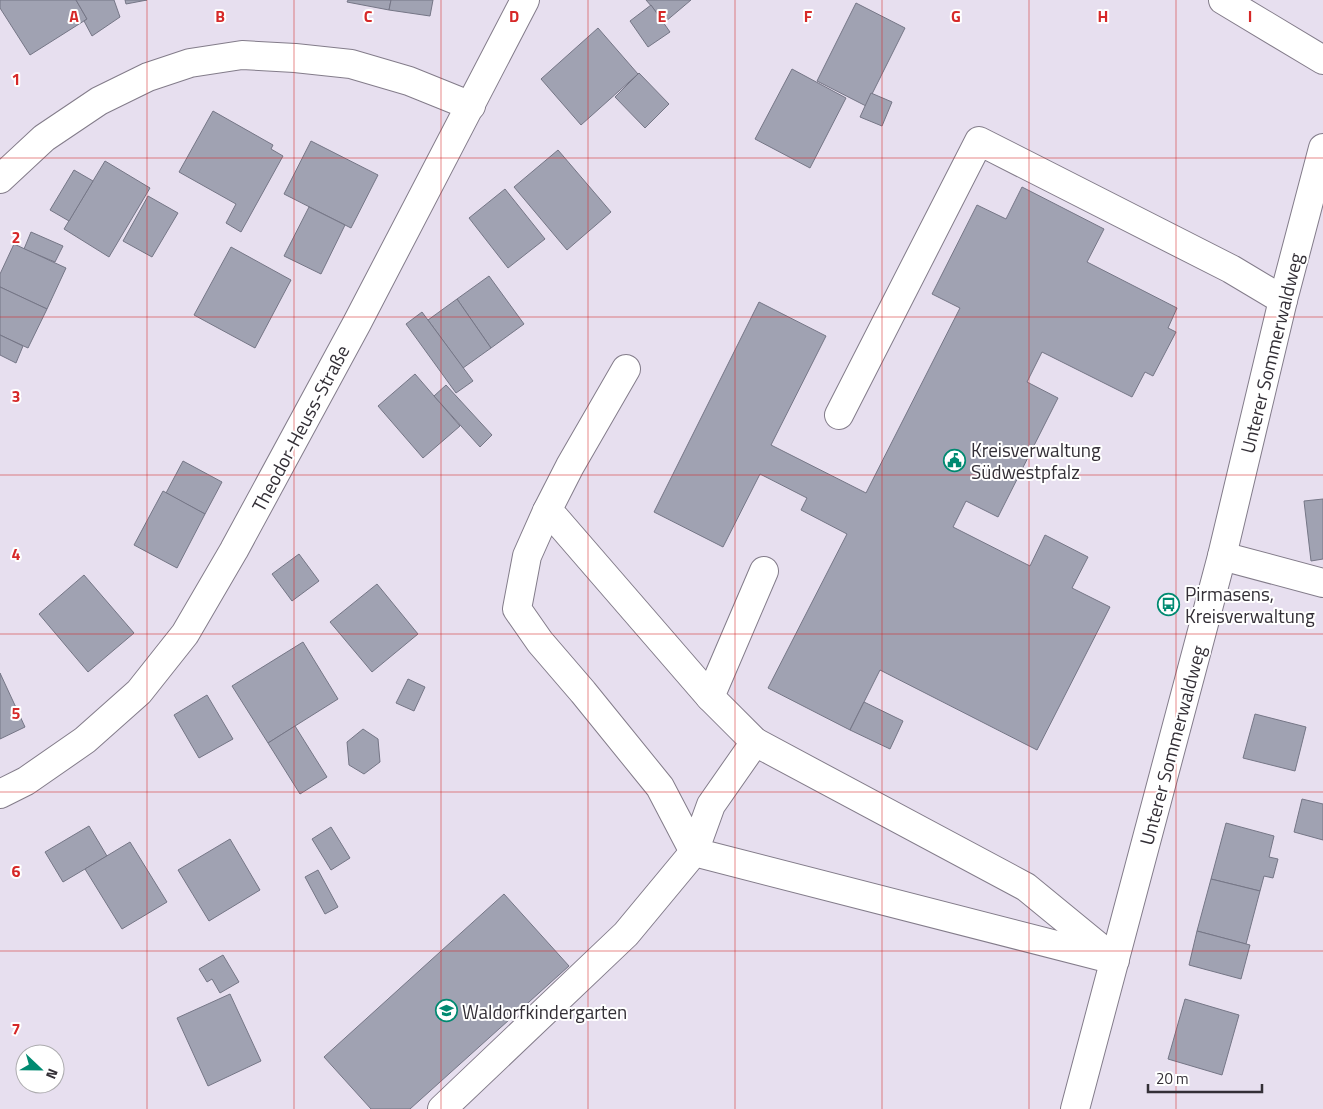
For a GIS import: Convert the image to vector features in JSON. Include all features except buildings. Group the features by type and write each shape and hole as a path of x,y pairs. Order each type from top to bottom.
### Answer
{"street":[{"name":"Theodor-Heuss-Straße","path":"0,794 26,782 85,740 139,692 185,634 272,480 525,0"},
{"path":"1223,0 1323,60"},
{"path":"0,179 44,138 99,101 148,77 190,63 242,55 351,64 409,81 470,106"},
{"path":"840,416 979,141 1231,269 1283,300"},
{"name":"Unterer Sommerwaldweg","path":"1075,1109 1222,556 1283,300 1323,148"},
{"path":"626,369 570,466 547,511 527,556 517,609 540,642 660,787 694,852 1115,960"},
{"path":"547,511 710,697 755,742 1026,887 1115,960"},
{"path":"1222,556 1323,583"},
{"path":"710,697 764,572"},
{"path":"442,1109 626,934 694,852 711,804 755,742"}],"place":[{"name":"Kreisverwaltung Südwestpfalz","path":"955,460"},
{"name":"Pirmasens, Kreisverwaltung","path":"1169,604"},
{"name":"Waldorfkindergarten","path":"446,1011"}]}
